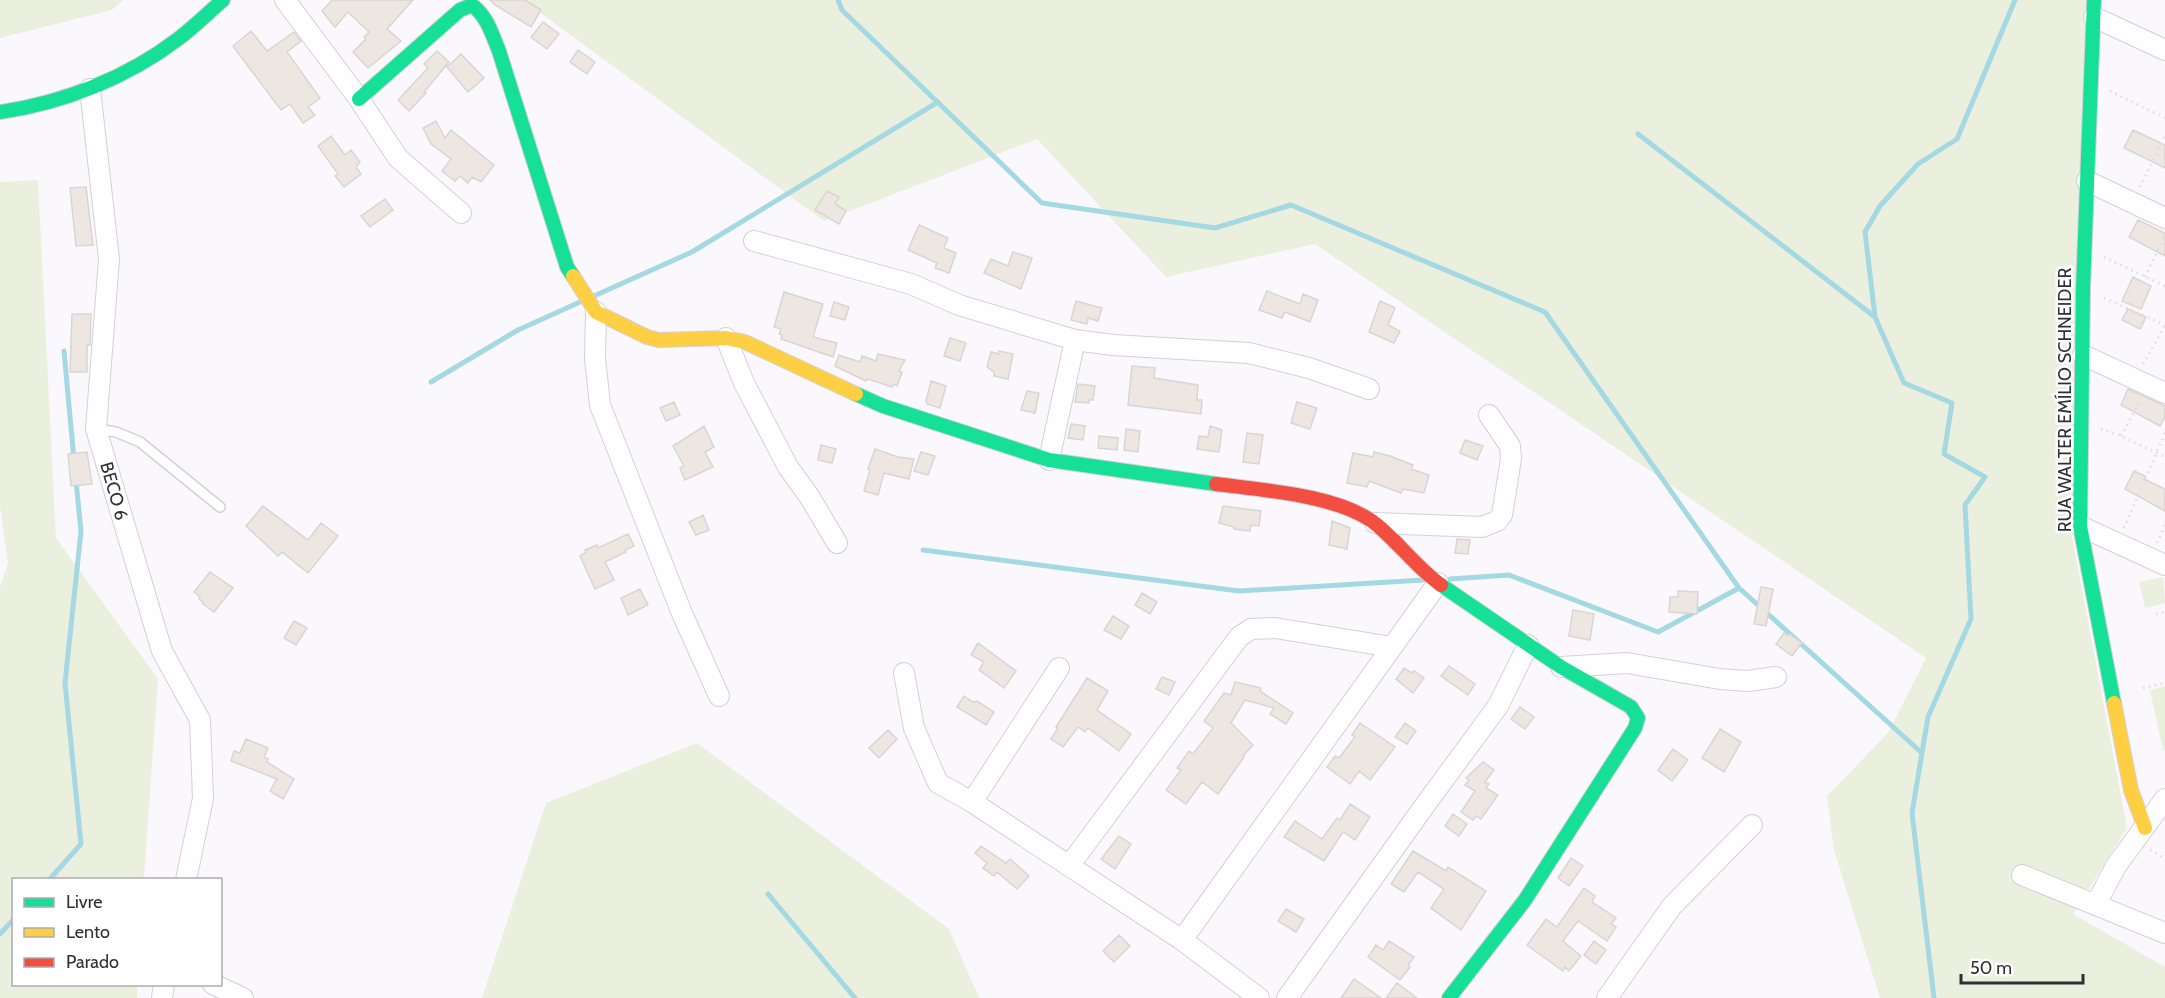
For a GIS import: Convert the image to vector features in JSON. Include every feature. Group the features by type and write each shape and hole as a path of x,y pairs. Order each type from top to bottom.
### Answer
{"street":[{"path":"0,112 16,111 90,89 170,46 223,0"},
{"path":"285,0 359,99 398,158 461,213"},
{"path":"359,99 459,10 471,5 477,8 487,21 499,51 567,267 596,312 647,337 659,340 726,338 745,342 882,406 1049,460 1310,497 1347,509 1375,523 1438,583 1561,667 1631,707 1638,718 1635,728 1525,900 1449,998"},
{"path":"2094,8 2165,50"},
{"name":"RUA WALTER EMÍLIO SCHNEIDER","path":"2094,8 2083,289 2080,526 2131,790 2145,828"},
{"name":"BECO 6","path":"90,89 109,259 96,429 162,651 200,720 203,798 186,878"},
{"path":"2087,181 2165,218"},
{"path":"754,241 911,284 959,305 1075,340 1113,345 1249,353 1309,368 1369,389"},
{"path":"596,312 595,358 600,405 681,611 719,696"},
{"path":"726,338 744,383 788,467 809,496 837,543"},
{"path":"1049,460 1075,340"},
{"path":"2083,355 2149,386"},
{"path":"1375,523 1482,527 1497,522 1502,515 1511,459 1510,447 1489,415"},
{"path":"2080,526 2165,565"},
{"path":"1182,940 1438,583"},
{"path":"1069,866 1239,637 1251,629 1275,628 1392,647"},
{"path":"1287,998 1498,706 1528,645"},
{"path":"1561,667 1627,663 1720,679 1748,681 1776,677"},
{"path":"972,802 1059,668"},
{"path":"904,673 914,728 938,783 972,802 1182,940 1259,998"},
{"path":"2096,904 2116,866 2165,799"},
{"path":"1607,998 1672,906 1752,825"},
{"path":"2022,875 2165,933"},
{"path":"217,986 243,998"}],"lane":[{"path":"96,429 116,432 140,442 220,507"}],"path":[{"path":"2092,83 2165,118"},
{"path":"2132,202 2165,136"},
{"path":"2145,277 2165,235"},
{"path":"2085,248 2165,286"},
{"path":"2083,289 2165,325 2149,386 2121,436"},
{"path":"2081,422 2121,436 2165,457"},
{"path":"2117,543 2165,433"},
{"path":"2156,614 2165,612"},
{"path":"2143,688 2165,684"}],"green space":[{"path":"0,0 123,0 112,10 0,38"},
{"path":"523,0 2086,0 2071,531 2127,828 2073,914 2165,967 2165,998 1880,998 1834,850 1827,796 1888,733 1926,658 1315,244 1166,277 1037,139 824,221"},
{"path":"38,180 56,538 158,679 144,878 12,878 12,986 137,986 137,998 0,998 0,587 8,563 0,506 0,182"},
{"path":"2163,577 2165,603 2145,608 2139,582"},
{"path":"2165,686 2165,750 2163,751 2150,690"},
{"path":"697,743 949,929 979,998 482,998 546,803"}],"building":[{"path":"332,0 413,0 387,29 401,41 368,68 353,52 366,39 364,37 369,32 348,12 335,27 322,11"},
{"path":"490,0 525,0 541,10 531,27"},
{"path":"543,22 559,34 547,49 531,37"},
{"path":"251,31 267,51 294,32 301,41 287,52 320,98 308,107 315,115 303,123 290,104 281,110 233,46"},
{"path":"578,50 595,62 587,74 570,62"},
{"path":"437,51 449,62 409,111 398,100 428,68 424,64"},
{"path":"461,54 484,78 468,92 447,67"},
{"path":"436,121 445,138 451,130 494,165 481,182 472,177 468,183 460,176 455,181 442,171 451,159 431,144 423,128"},
{"path":"2133,130 2165,145 2165,168 2124,148"},
{"path":"331,136 345,155 351,150 360,162 356,167 361,174 344,187 335,176 338,174 318,146"},
{"path":"86,187 93,245 76,246 70,188"},
{"path":"827,191 839,197 835,204 846,211 839,224 815,210"},
{"path":"385,199 393,210 370,227 361,216"},
{"path":"2138,220 2165,233 2165,256 2129,237"},
{"path":"919,225 948,238 944,248 956,253 949,273 935,268 937,263 908,250"},
{"path":"1013,252 1032,258 1021,289 984,273 991,259 1008,266"},
{"path":"2133,277 2151,286 2141,309 2122,301"},
{"path":"1267,291 1300,304 1303,294 1318,300 1310,322 1285,312 1282,318 1259,310"},
{"path":"784,292 823,304 813,337 837,343 833,357 781,339 782,335 779,334 781,329 774,327"},
{"path":"1076,301 1102,308 1098,321 1088,318 1087,324 1071,320"},
{"path":"1380,301 1395,308 1388,325 1400,331 1394,343 1369,332"},
{"path":"834,302 849,307 845,320 830,316"},
{"path":"2128,309 2146,317 2140,329 2122,320"},
{"path":"72,314 91,314 90,345 87,345 87,372 70,372"},
{"path":"950,338 966,343 960,361 944,356"},
{"path":"999,351 1013,354 1008,379 994,376 994,372 987,367 991,352 999,354"},
{"path":"878,354 905,360 899,371 902,372 897,386 893,384 892,387 868,379 866,381 835,366 839,355 860,362 862,356 876,361"},
{"path":"1132,366 1155,368 1154,378 1198,385 1197,400 1202,400 1201,414 1128,405"},
{"path":"931,381 946,386 940,408 927,404 926,401"},
{"path":"1078,384 1095,386 1093,400 1089,400 1089,403 1075,402"},
{"path":"2128,389 2165,406 2165,417 2160,426 2121,405"},
{"path":"1027,391 1039,393 1035,413 1021,410"},
{"path":"674,402 680,415 666,421 660,408"},
{"path":"1297,402 1317,408 1310,429 1291,423"},
{"path":"1071,424 1085,426 1083,440 1068,438"},
{"path":"704,426 714,447 705,452 713,467 685,480 680,468 684,466 673,446"},
{"path":"1210,426 1222,430 1219,452 1197,449 1199,436 1208,437"},
{"path":"1126,429 1140,431 1138,452 1124,450"},
{"path":"1247,433 1263,435 1259,464 1243,462"},
{"path":"1099,436 1118,438 1117,450 1098,448"},
{"path":"1465,440 1483,446 1477,460 1460,453"},
{"path":"821,445 836,449 832,463 818,460"},
{"path":"875,449 898,457 914,459 909,479 884,473 878,495 864,491"},
{"path":"87,452 92,484 71,486 68,454"},
{"path":"921,452 935,456 928,475 914,471"},
{"path":"1374,452 1413,465 1411,469 1429,475 1424,493 1403,489 1401,493 1369,481 1367,487 1347,483 1353,453 1373,457"},
{"path":"2134,471 2145,476 2144,479 2165,489 2165,511 2125,489"},
{"path":"263,506 308,540 321,523 338,536 308,573 282,552 278,556 246,526"},
{"path":"1223,506 1261,511 1259,526 1251,525 1250,531 1234,529 1234,527 1219,523"},
{"path":"703,515 709,530 696,535 689,522"},
{"path":"1332,521 1350,528 1347,549 1329,545"},
{"path":"628,534 634,546 605,562 614,580 595,589 580,556 586,552 585,550 597,545 598,548"},
{"path":"1457,539 1470,540 1468,554 1455,553"},
{"path":"210,572 233,588 214,612 202,603 200,597 194,592"},
{"path":"1761,587 1773,589 1766,626 1754,624"},
{"path":"640,589 648,605 628,615 621,598"},
{"path":"1678,591 1698,592 1697,614 1669,612 1670,597 1678,597"},
{"path":"1142,593 1157,602 1150,614 1135,605"},
{"path":"1573,610 1594,614 1590,640 1569,636"},
{"path":"1113,616 1129,626 1121,639 1104,630"},
{"path":"294,621 307,628 296,645 284,638"},
{"path":"1784,633 1802,643 1792,656 1776,644"},
{"path":"978,643 1016,671 1004,688 979,670 984,662 971,655"},
{"path":"1449,666 1475,684 1468,695 1441,676"},
{"path":"1404,668 1424,678 1413,693 1396,679"},
{"path":"1162,677 1175,682 1169,695 1156,689"},
{"path":"1087,678 1108,691 1097,710 1131,734 1119,751 1088,728 1085,732 1078,727 1063,747 1051,739"},
{"path":"1235,682 1261,688 1260,691 1293,713 1286,724 1270,714 1274,708 1245,700 1231,723 1253,745 1218,794 1202,782 1186,804 1166,790 1181,770 1177,768 1189,751 1193,754 1213,728 1204,721 1224,693 1231,695"},
{"path":"964,696 994,712 986,725 957,707"},
{"path":"1520,707 1534,717 1525,729 1511,719"},
{"path":"1360,723 1395,747 1370,780 1359,771 1350,784 1327,767 1335,756 1339,758 1355,737 1352,735"},
{"path":"1405,723 1416,731 1407,744 1395,737"},
{"path":"1720,729 1741,742 1724,772 1702,758"},
{"path":"888,730 897,739 879,758 869,748"},
{"path":"246,739 268,748 264,757 268,759 267,762 294,779 283,799 270,791 277,779 231,761 234,751 240,753"},
{"path":"1673,749 1688,760 1672,781 1658,770"},
{"path":"1483,762 1494,770 1485,782 1489,784 1486,788 1498,795 1481,819 1476,816 1473,820 1461,812 1475,791 1465,785 1469,780 1466,778"},
{"path":"1350,804 1370,817 1355,840 1343,832 1324,861 1284,837 1295,821 1322,839 1337,818 1340,820"},
{"path":"1453,814 1467,824 1459,836 1445,826"},
{"path":"1119,836 1131,844 1115,869 1101,859"},
{"path":"981,846 1006,863 1010,859 1029,876 1017,889 997,872 994,876 983,868 987,863 975,853"},
{"path":"1413,851 1446,871 1448,867 1486,891 1461,930 1431,908 1444,889 1418,872 1404,892 1391,884"},
{"path":"1571,858 1583,866 1569,886 1558,878"},
{"path":"1584,888 1595,896 1592,902 1616,918 1611,924 1616,927 1607,941 1578,921 1563,941 1581,956 1569,971 1565,967 1563,971 1527,945 1546,919 1557,927"},
{"path":"1286,909 1304,919 1296,932 1278,921"},
{"path":"1119,935 1130,946 1114,962 1103,951"},
{"path":"1389,941 1414,957 1400,980 1368,957 1376,945 1383,950"},
{"path":"1594,941 1606,950 1596,964 1584,955"},
{"path":"1354,979 1381,998 1341,998"},
{"path":"1397,983 1417,998 1386,998"}],"waterway":[{"path":"838,0 842,10 1042,203 1215,228 1291,205 1545,312 1739,588 1922,753"},
{"path":"1934,998 1912,813 1928,717 1971,619 1965,505 1985,477 1944,454 1952,403 1904,383 1875,317 1865,232 1880,206 1918,164 1957,139 2015,0"},
{"path":"594,296 692,252 938,102"},
{"path":"1638,134 1875,317"},
{"path":"431,382 518,330 580,302"},
{"path":"64,351 74,460"},
{"path":"51,878 81,844 65,683 81,531 76,481"},
{"path":"923,550 1239,591 1423,580"},
{"path":"1450,579 1509,575 1658,632 1739,588"},
{"path":"768,894 855,998"},
{"path":"0,934 12,921"}],"traffic: fast":[{"path":"0,112 71,95 138,66 178,39 223,0"},
{"path":"2094,0 2083,289 2080,526 2114,703"},
{"path":"359,99 460,10 472,5 477,9 485,20 499,51 567,267 573,276"},
{"path":"856,394 883,406 1049,460 1216,484"},
{"path":"1441,585 1561,667 1631,707 1638,718 1635,728 1525,900 1449,998"}],"traffic: slow":[{"path":"573,276 596,312 647,337 659,340 726,338 745,342 856,394"},
{"path":"2114,703 2131,790 2145,828"}],"traffic: jam":[{"path":"1216,484 1322,500 1362,515 1385,532 1441,585"}]}
